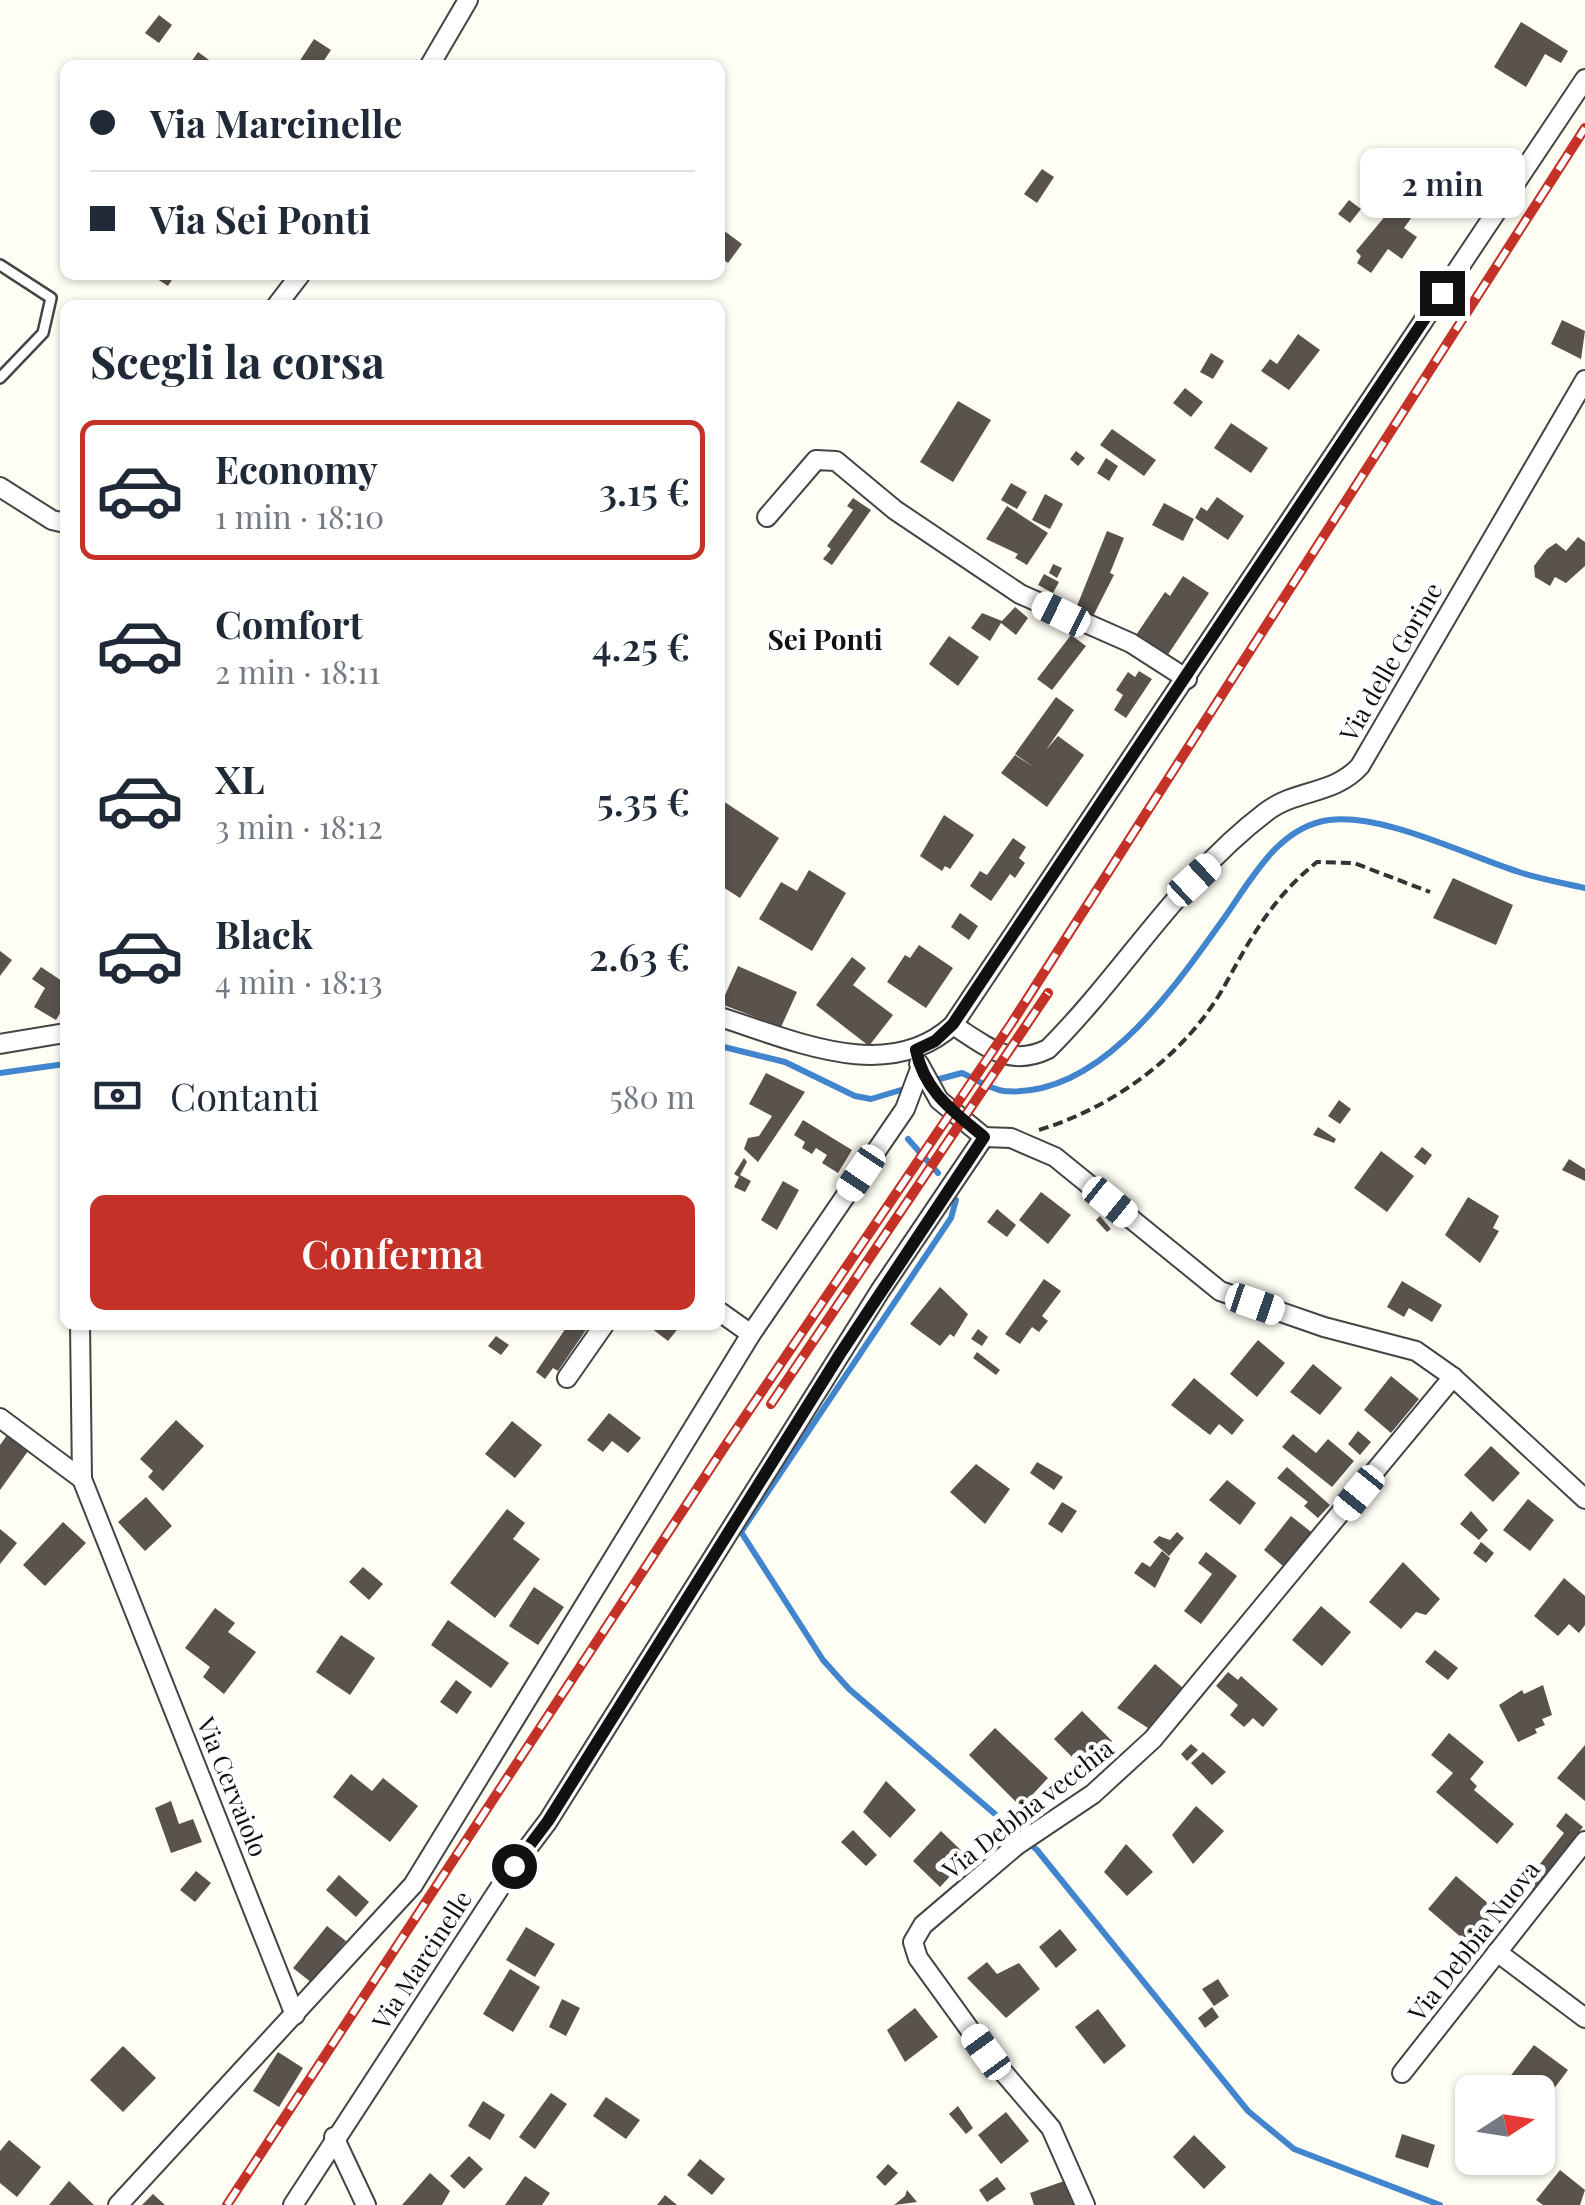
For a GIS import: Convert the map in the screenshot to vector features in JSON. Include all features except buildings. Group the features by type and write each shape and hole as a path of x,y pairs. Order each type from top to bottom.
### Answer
{"street":[{"path":"433,60 468,0"},
{"path":"725,1019 807,1044 866,1056 916,1050 935,1041 953,1024 1188,679 1340,441 1585,79"},
{"path":"281,300 296,280"},
{"name":"Via delle Gorine","path":"953,1024 1012,1058 1028,1059 1048,1048 1180,894 1267,812 1287,800 1346,782 1360,766 1585,380"},
{"path":"768,517 816,460 836,461 895,510 1020,594 1131,644 1188,679"},
{"path":"0,486 60,522"},
{"path":"0,1044 60,1034"},
{"path":"916,1050 920,1070 939,1100 984,1137 1011,1138 1055,1158 1220,1291 1324,1328 1416,1351 1452,1377 1585,1499"},
{"path":"118,2205 296,2015 423,1870 752,1334 905,1109 920,1070"},
{"name":"Via Marcinelle","path":"293,2205 548,1821 840,1354 984,1137"},
{"path":"725,1315 752,1334"},
{"name":"Via Cervaiolo","path":"80,1330 82,1478 296,2015"},
{"path":"567,1378 601,1330"},
{"name":"Via Debbia vecchia","path":"1084,2205 1051,2128 986,2052 918,1958 913,1942 923,1925 1022,1841 1093,1794 1153,1739 1452,1377"},
{"path":"0,1418 82,1478"},
{"name":"Via Debbia Nuova","path":"1402,2073 1585,1841"},
{"path":"1497,1952 1585,2018"},
{"path":"334,2138 366,2205"}],"lane":[{"path":"0,265 52,298 42,333 0,378"}],"path":[{"path":"1011,1138 1086,1116 1126,1090 1175,1048 1223,988 1264,912 1317,862 1354,863 1430,892"}],"waterway":[{"path":"932,1081 962,1073 1004,1091 1039,1089 1102,1059 1157,1007 1266,859 1294,833 1311,825 1329,820 1374,823 1527,874 1585,888"},
{"path":"725,1047 785,1062 855,1096 871,1099 911,1087"},
{"path":"0,1073 60,1065"},
{"path":"908,1139 938,1173"},
{"path":"956,1200 951,1218 741,1532 823,1660 849,1689 1037,1850 1248,2111 1294,2149 1440,2205"}],"railway":[{"path":"227,2205 727,1443 1011,1024 1585,128"},
{"path":"771,1404 1048,993"}],"district":[{"name":"Sei Ponti","path":"825,640"}],"route":[{"path":"514,1866 548,1821 880,1291 984,1137 939,1100 920,1070 916,1050 935,1041 953,1024 1188,679 1340,441 1442,293"}]}
